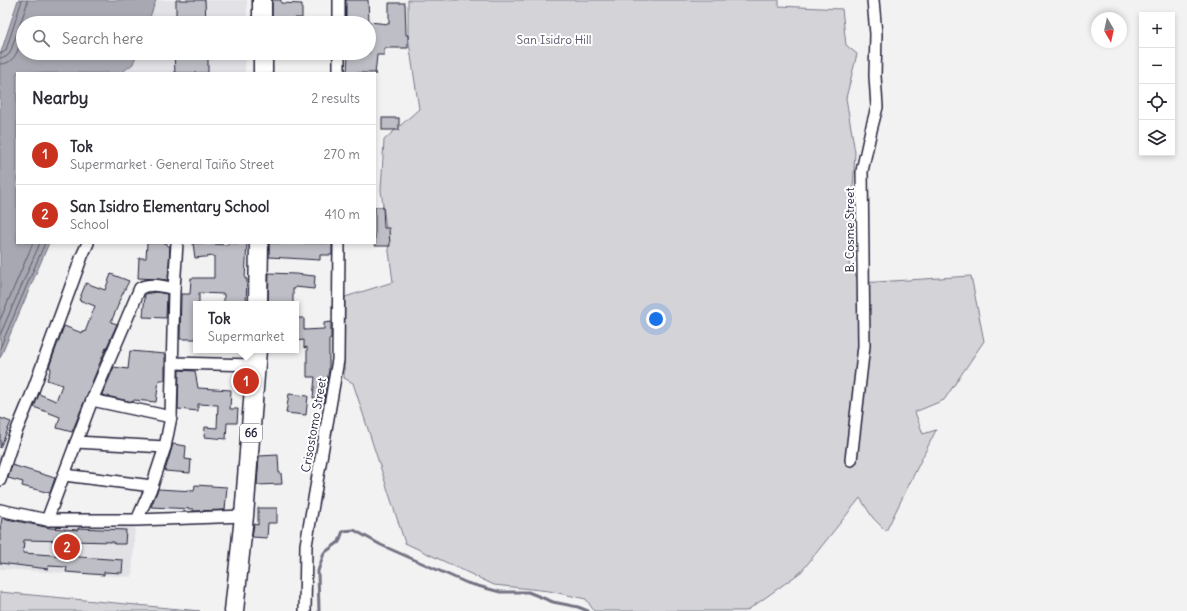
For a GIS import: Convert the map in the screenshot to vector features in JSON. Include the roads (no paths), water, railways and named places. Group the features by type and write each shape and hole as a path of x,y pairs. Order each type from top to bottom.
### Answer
{"main road":[{"path":"262,0 262,16"},
{"path":"263,60 263,72"},
{"path":"258,301 259,244"},
{"name":"66","path":"234,611 244,516 257,357"}],"street":[{"path":"339,16 340,0"},
{"name":"B. Cosme Street","path":"851,460 864,346 862,171 877,107 875,76 876,34 873,0"},
{"path":"339,60 339,72"},
{"path":"0,480 14,437 31,396 88,244"},
{"path":"137,520 152,486 165,447 171,417 174,289 177,244"},
{"name":"Crisostomo Street","path":"305,611 306,545 338,360 339,244"},
{"path":"47,520 92,400 140,288 146,285 174,289"},
{"path":"173,363 257,357"},
{"path":"92,400 171,417"},
{"path":"76,442 165,447"},
{"path":"64,475 152,486"},
{"path":"0,510 47,520 137,520 244,516"}],"water":[{"path":"18,0 156,0 150,16 16,16 16,60 134,60 133,64 122,72 16,72 16,244 49,244 0,358 0,55"}],"waterway":[{"path":"319,611 318,571 324,553 339,542 343,531 354,530 381,545 467,583 500,592 528,592 553,602 578,607 588,611"}],"place":[{"name":"Tok","path":"246,381"},
{"name":"San Isidro Elementary School","path":"67,547"}],"park label":[{"name":"San Isidro Hill","path":"554,40"}]}
